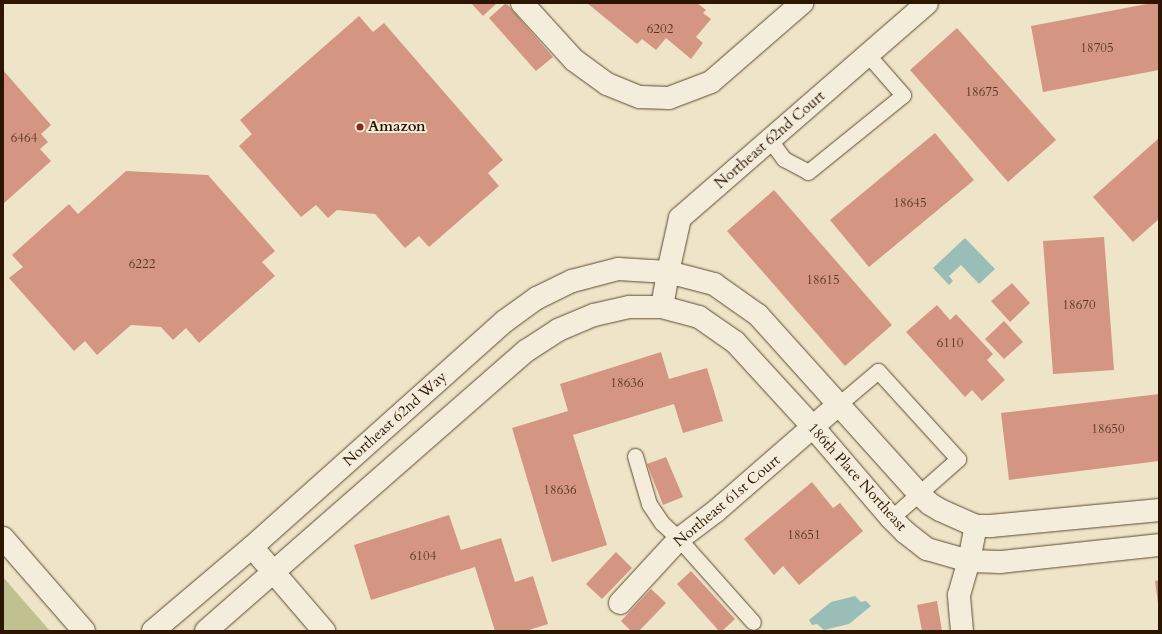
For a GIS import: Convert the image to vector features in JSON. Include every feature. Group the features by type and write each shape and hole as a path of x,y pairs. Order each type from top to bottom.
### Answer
{"street":[{"path":"522,3 574,60 607,84 640,97 669,98 711,82 802,3"},
{"name":"Northeast 62nd Court","path":"662,307 680,218 927,3"},
{"name":"Northeast 62nd Way","path":"153,631 252,547 504,321 537,298 572,281 618,269 668,272"},
{"path":"668,272 714,284 758,315 919,494 930,504 940,510 976,526 1006,526 1159,510"},
{"path":"206,631 526,351 558,330 594,315 630,307 662,307"},
{"name":"186th Place Northeast","path":"662,307 699,317 735,342 813,428 891,518 905,532 927,549 969,561 1001,562 1159,545"},
{"name":"Northeast 61st Court","path":"620,603 679,539 716,511 839,404"},
{"path":"962,631 959,595 969,561 976,526"},
{"path":"3,538 84,631"},
{"path":"252,547 324,631"}],"lane":[{"path":"770,140 784,159 808,172 903,95 868,55"},
{"path":"839,404 878,371 958,459 891,518"},
{"path":"635,456 649,504 662,523 679,539 753,622"}],"green space":[{"path":"3,577 50,631 3,631"}],"water":[{"path":"965,238 995,269 979,284 961,265 949,276 953,281 949,285 933,268"},
{"path":"855,596 861,602 866,601 871,606 849,624 824,630 817,624 812,625 809,620 831,602"}],"building":[{"path":"471,3 497,3 483,16"},
{"path":"506,3 553,57 536,71 489,18"},
{"path":"587,3 697,3 706,10 703,13 711,19 696,37 703,43 691,59 666,38 656,50 642,39 637,44"},
{"path":"1152,3 1159,3 1159,70 1043,92 1031,26"},
{"name":"Amazon","path":"359,16 373,32 384,23 503,160 488,173 499,186 429,247 419,236 405,248 375,214 337,210 328,218 316,205 301,217 239,146 252,134 240,120"},
{"path":"957,28 1056,140 1008,182 910,70"},
{"path":"3,70 51,125 41,134 48,142 40,149 51,161 3,204"},
{"path":"935,133 974,180 869,267 830,220"},
{"path":"1159,138 1159,219 1133,242 1093,197"},
{"path":"126,171 208,175 275,251 262,262 275,276 199,343 186,328 173,340 161,327 131,325 97,355 85,341 74,351 9,278 23,267 12,255 69,204 78,214"},
{"path":"774,190 892,325 845,366 727,231"},
{"path":"1104,237 1114,370 1053,374 1043,241"},
{"path":"1012,283 1030,303 1010,322 991,301"},
{"path":"937,305 950,320 956,314 993,354 987,360 1005,380 982,401 972,390 965,397 906,332"},
{"path":"1004,321 1023,342 1004,359 985,339"},
{"path":"661,352 669,379 707,368 723,421 683,433 674,404 573,435 607,545 552,562 512,428 568,411 560,384"},
{"path":"1159,394 1159,461 1009,480 1001,413"},
{"path":"666,457 683,497 663,505 647,464"},
{"path":"812,482 833,508 840,503 863,531 799,585 783,566 774,575 744,539"},
{"path":"449,515 461,550 501,538 515,582 533,576 548,624 526,631 495,631 475,567 371,600 354,545"},
{"path":"616,552 632,568 602,599 586,584"},
{"path":"691,571 735,619 722,631 719,631 677,584"},
{"path":"1159,580 1159,603 1158,603 1155,581"},
{"path":"651,589 666,603 639,631 631,631 621,621"},
{"path":"937,601 942,631 922,631 917,605"}],"place":[{"name":"Amazon","path":"360,127"}]}
